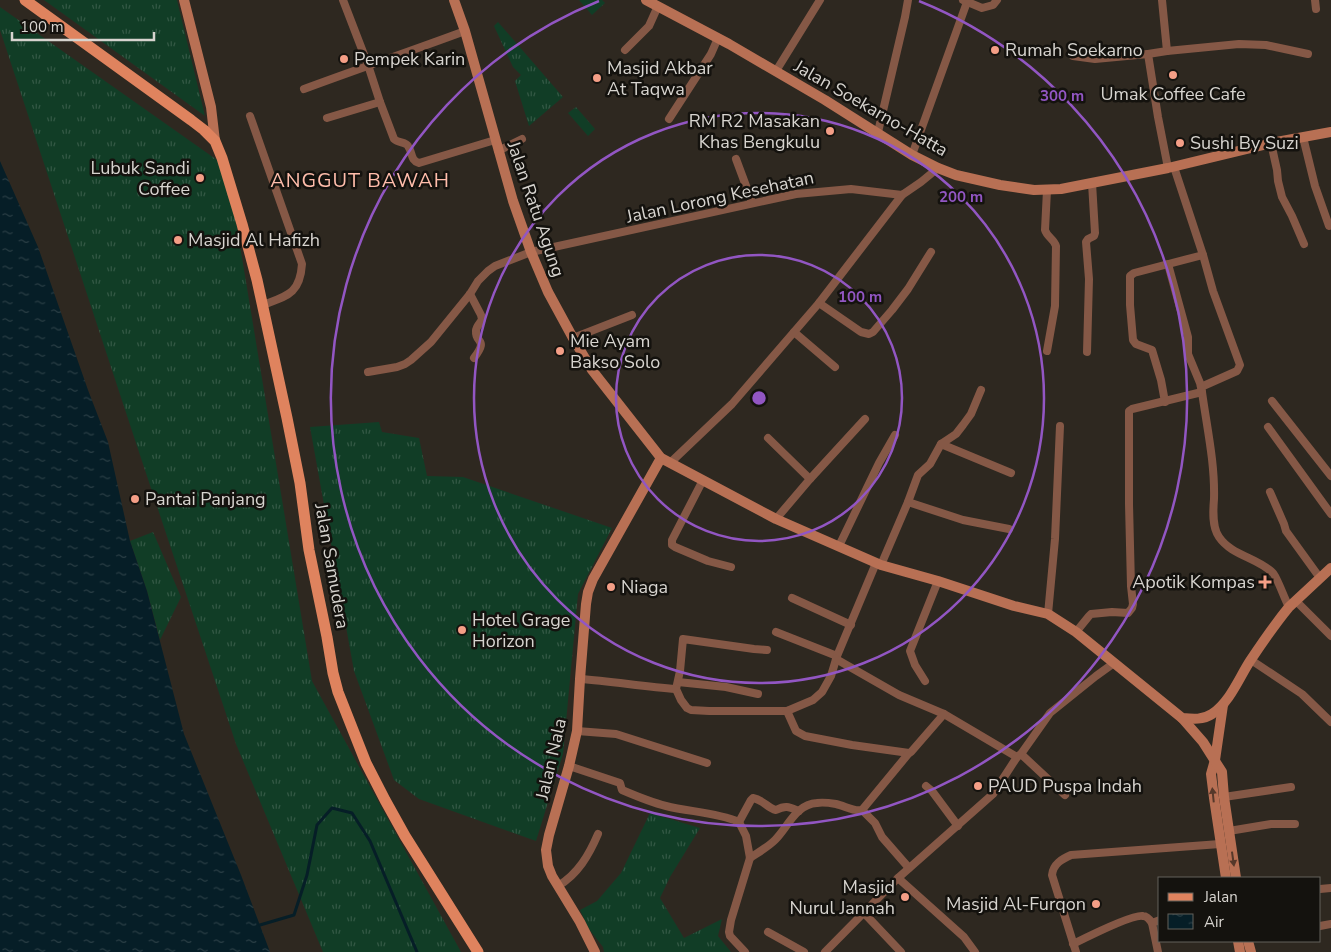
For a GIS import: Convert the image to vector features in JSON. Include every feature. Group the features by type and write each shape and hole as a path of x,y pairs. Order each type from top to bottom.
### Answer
{"main road":[{"path":"25,0 191,120 215,141"},
{"name":"Jalan Samudera","path":"215,141 242,224 257,280 300,483 309,550 338,692 366,763 385,800 405,836 478,952"}],"street":[{"path":"184,0 211,108 215,141"},
{"path":"343,0 394,139 408,146 412,157 417,163 522,139"},
{"name":"Jalan Ratu Agung","path":"454,0 465,32 513,201 531,252 548,292 573,338 600,381 665,461"},
{"name":"Jalan Soekarno-Hatta","path":"646,0 776,71 878,132 912,155 956,175 1000,185 1047,190 1092,184 1171,168 1271,143 1331,132"},
{"path":"776,71 820,0"},
{"path":"878,132 908,0"},
{"path":"912,155 965,1 978,7 986,8 993,5 997,0"},
{"path":"1162,0 1167,51"},
{"path":"1315,0 1316,9"},
{"path":"625,50 649,26 658,6"},
{"path":"304,89 465,32"},
{"path":"669,119 711,54 718,38"},
{"path":"1073,56 1094,59 1239,44 1282,47 1308,54"},
{"path":"1076,632 1091,614 1128,613 1133,604 1129,513 1129,411 1166,402 1202,390 1236,370 1240,365 1212,291 1203,255 1171,168 1158,117 1148,54"},
{"path":"327,118 380,102"},
{"path":"250,116 302,264 301,276 294,289 286,296 262,305"},
{"path":"1303,137 1315,186 1329,226"},
{"path":"1271,143 1282,197 1304,244"},
{"path":"736,160 752,202"},
{"path":"938,168 922,182 902,194 819,303 732,404 703,433 665,461 776,519 879,564 1048,614 1076,632 1182,718 1199,737 1215,760 1222,772 1236,877"},
{"path":"1087,352 1089,279 1086,242 1095,234 1092,184"},
{"name":"Jalan Lorong Kesehatan","path":"368,372 397,367 411,360 431,342 470,294 478,281 488,272 495,266 531,252 752,202 796,194 850,189 902,194"},
{"path":"1047,190 1045,230 1056,246 1055,306 1047,351"},
{"path":"819,303 861,332 869,334 892,310 908,289 931,252"},
{"path":"1166,402 1152,350 1136,344 1133,340 1130,278 1134,273 1203,255"},
{"path":"1168,264 1188,337 1188,354 1202,390 1213,463 1213,515 1218,535 1226,545 1256,560 1274,573 1292,604 1331,636"},
{"path":"470,294 482,319 476,329 481,348 474,358"},
{"path":"573,338 632,315"},
{"path":"794,332 835,367"},
{"path":"767,650 682,639 677,686 684,704 691,710 709,712 788,711 813,700 822,692 831,676 851,625 908,502 918,475 930,464 941,444 964,426 981,390"},
{"path":"1272,401 1331,476"},
{"path":"776,519 865,419"},
{"path":"1048,614 1055,539 1060,426"},
{"path":"1268,427 1331,514"},
{"path":"839,546 879,463 895,435"},
{"path":"768,438 810,479"},
{"path":"941,444 1011,473"},
{"name":"Jalan Nala","path":"595,952 580,922 552,876 548,866 546,850 548,835 569,766 577,731 586,604 590,585 665,461"},
{"path":"702,480 672,540 672,545 675,548 708,561 732,567"},
{"path":"1270,492 1289,536 1320,578"},
{"path":"908,502 963,520 1009,529"},
{"path":"1182,718 1206,717 1223,705 1251,660 1292,604 1331,568"},
{"path":"925,681 910,651 938,581"},
{"path":"792,598 851,625"},
{"path":"776,632 837,658 899,695 944,714 1019,756 1065,795"},
{"path":"1251,660 1302,694 1331,722"},
{"path":"825,952 898,878 993,794 1050,713 1114,664"},
{"path":"580,679 639,686 726,687 758,694"},
{"path":"1223,705 1215,760 1211,774 1226,877"},
{"path":"788,711 796,731 804,736 909,753"},
{"path":"750,858 776,839 804,806 816,803 836,804 858,811 862,810 944,714"},
{"path":"577,731 616,734 707,764"},
{"path":"569,766 620,783 622,790 646,800 739,822 746,836 750,858 728,927 730,936 744,952"},
{"path":"926,786 932,791 958,826"},
{"path":"1224,797 1291,787"},
{"path":"739,822 753,798 765,802 776,810 783,806 799,811"},
{"path":"862,810 875,823 882,837 909,868"},
{"path":"1229,831 1271,824 1295,824"},
{"path":"558,886 568,881 574,875 598,834"},
{"path":"1076,952 1052,875 1052,869 1057,863 1071,855 1220,844"},
{"path":"898,878 958,932 975,952"},
{"path":"864,913 901,952"},
{"path":"1073,944 1141,915 1156,922 1158,952"},
{"path":"768,932 804,952"}],"green space":[{"path":"44,0 177,0 205,116"},
{"path":"579,0 602,0 605,3 592,15"},
{"path":"0,7 227,167 312,681 461,952 323,952 236,744 0,30"},
{"path":"498,22 563,97 529,126 515,81 521,75 513,67 494,26"},
{"path":"576,107 595,129 588,136 568,113"},
{"path":"379,422 382,432 419,438 427,476 463,477 612,528 578,594 563,754 536,841 419,799 394,780 354,671 310,427"},
{"path":"153,532 181,597 160,640 147,591 130,541"},
{"path":"650,813 700,828 670,877 660,898 684,938 722,919 718,936 731,952 604,952 603,947 589,929 580,910 597,901 621,873"}],"water":[{"path":"0,161 38,247 108,442 130,541 147,591 184,734 270,952 0,952"}],"waterway":[{"path":"260,925 294,915 307,875 317,825 332,808 352,813 370,841 417,952"}],"place":[{"name":"Rumah Soekarno","path":"995,50"},
{"name":"Pempek Karin","path":"344,59"},
{"name":"Umak Coffee Cafe","path":"1173,75"},
{"name":"Masjid Akbar At Taqwa","path":"597,78"},
{"name":"RM R2 Masakan Khas Bengkulu","path":"830,131"},
{"name":"Sushi By Suzi","path":"1180,143"},
{"name":"Lubuk Sandi Coffee","path":"200,178"},
{"name":"Masjid Al Hafizh","path":"178,240"},
{"name":"Mie Ayam Bakso Solo","path":"560,351"},
{"name":"Pantai Panjang","path":"135,499"},
{"name":"Apotik Kompas","path":"1265,582"},
{"name":"Niaga","path":"611,587"},
{"name":"Hotel Grage Horizon","path":"462,630"},
{"name":"PAUD Puspa Indah","path":"978,786"},
{"name":"Masjid Nurul Jannah","path":"905,897"},
{"name":"Masjid Al-Furqon","path":"1096,904"}],"district":[{"name":"ANGGUT BAWAH","path":"360,180"}]}
